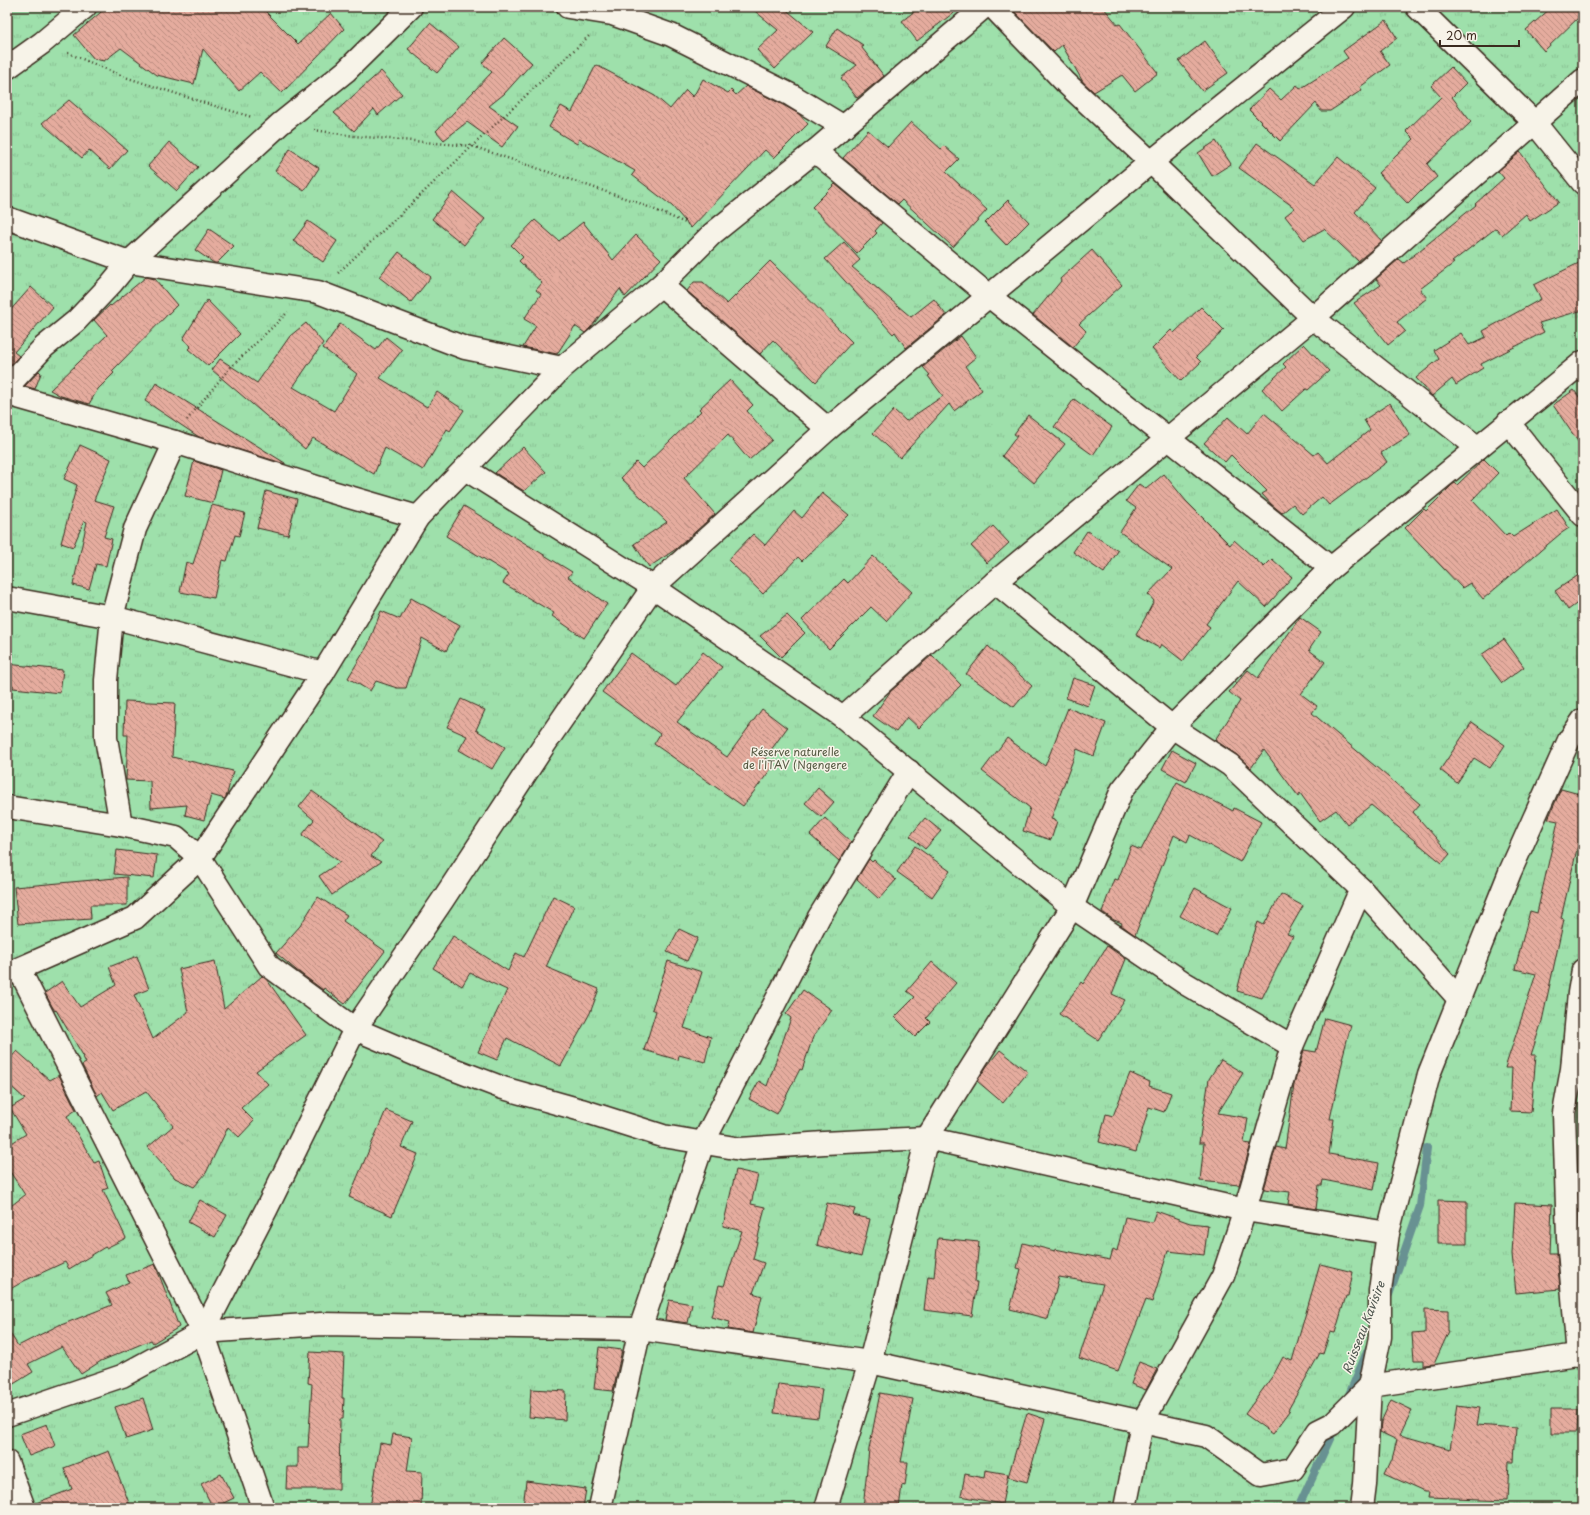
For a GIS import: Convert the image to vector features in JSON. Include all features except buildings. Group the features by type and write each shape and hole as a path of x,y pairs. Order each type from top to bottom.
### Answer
{"street":[{"path":"7,68 42,43 85,7"},
{"path":"7,387 44,347 76,321 111,284 128,262 280,124 346,72 412,7"},
{"path":"568,7 612,14 671,35 791,95 844,127"},
{"path":"264,1508 203,1332 13,972 135,918 200,858 323,673 418,517 562,368 661,285 712,234 844,127 984,7"},
{"path":"993,7 1066,83 1151,162 1313,318 1478,448"},
{"path":"203,1332 266,1210 355,1029 442,901 545,744 653,587 828,429 1151,162 1344,7"},
{"path":"1417,7 1534,122 1583,183"},
{"path":"843,717 995,582 1168,440 1313,318 1583,80"},
{"path":"815,151 989,296 1168,440 1331,568"},
{"path":"7,218 128,262 318,292 465,348 562,368"},
{"path":"661,285 828,429"},
{"path":"826,1508 870,1362 927,1138 1072,907 1122,790 1172,727 1331,568 1583,362"},
{"path":"7,394 175,442 332,492 418,517"},
{"path":"1508,422 1583,515"},
{"path":"121,825 106,738 106,680 112,618 135,529 175,442"},
{"path":"465,469 653,587 843,717 1072,907 1186,984 1292,1046"},
{"path":"995,582 1172,727 1230,765 1361,889 1459,999"},
{"path":"7,598 112,618 323,673"},
{"path":"1362,1508 1365,1484 1370,1386 1380,1337 1380,1291 1388,1233 1429,1074 1519,851 1569,740 1583,720"},
{"path":"600,1508 640,1329 703,1143 819,917 909,771"},
{"path":"7,807 121,825 176,837 200,858 268,966 355,1029 416,1055 503,1088 581,1110 664,1136 703,1143 741,1149 927,1138 1245,1210 1388,1233"},
{"path":"1125,1508 1142,1423 1223,1276 1245,1210 1292,1046 1361,889"},
{"path":"7,1415 122,1376 203,1332 321,1324 640,1329 870,1362 1206,1436 1261,1475 1293,1468 1318,1431 1332,1424 1370,1386 1581,1355 1568,1238 1574,1111 1572,1069 1579,993 1583,970"},
{"path":"7,1462 24,1508"}],"path":[{"path":"472,146 612,14"},
{"path":"42,43 125,77 205,103 280,124 354,136 472,146 639,203 712,234"}],"green space":[{"name":"Réserve naturelle de l'ITAV (Ngengere","path":"7,7 1583,7 1583,1508 7,1508"}],"waterway":[{"name":"Ruisseau Kavisire","path":"1389,1295 1420,1206 1427,1148"},
{"name":"Ruisseau Kavisire","path":"1348,1397 1369,1347"},
{"name":"Ruisseau Kavisire","path":"1298,1508 1335,1428"}]}
